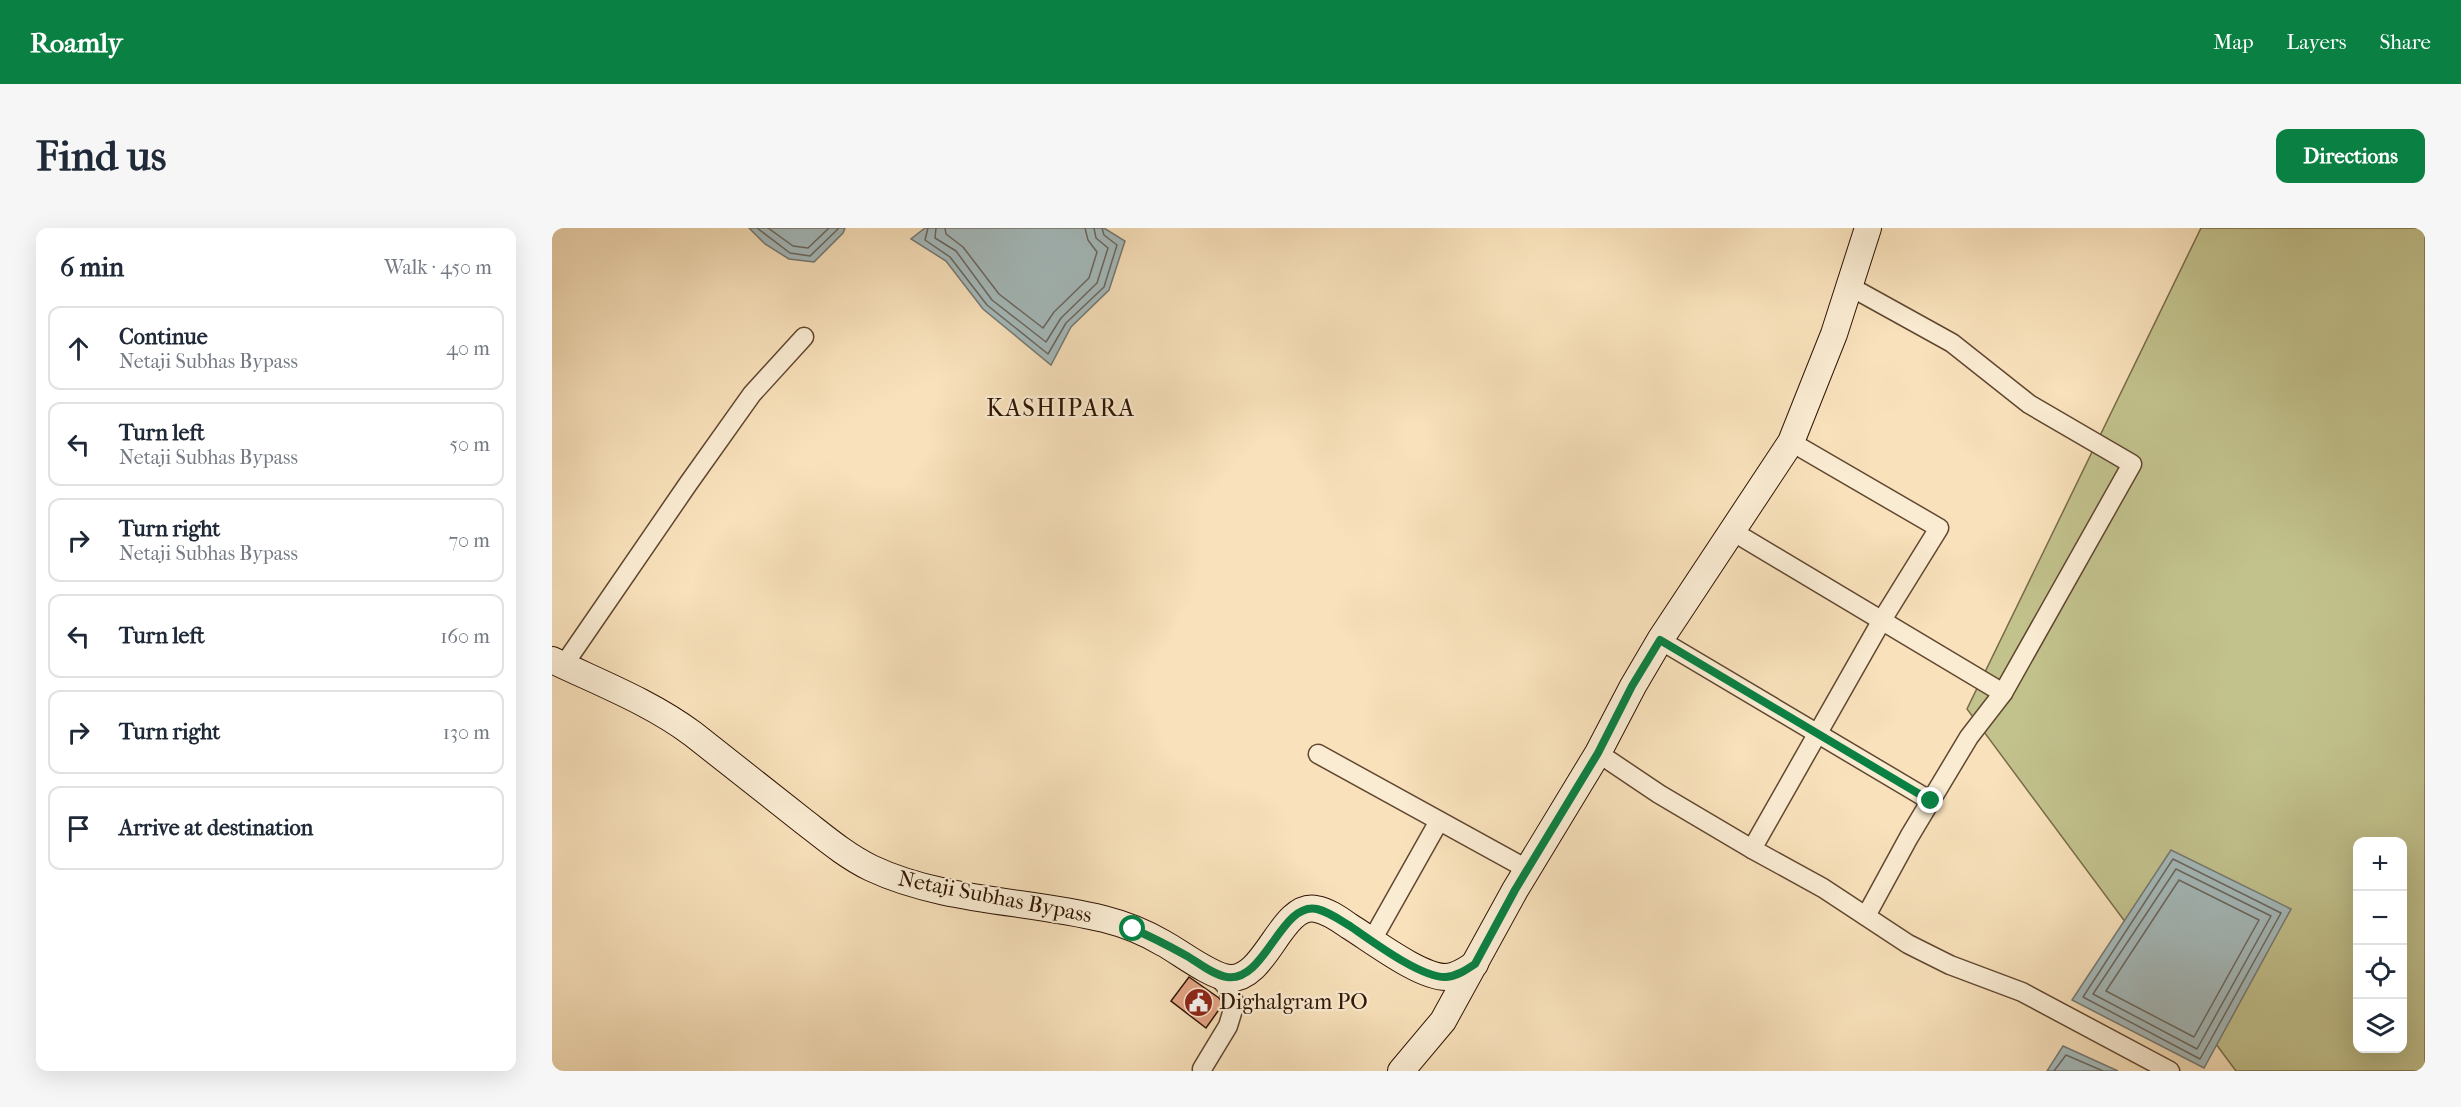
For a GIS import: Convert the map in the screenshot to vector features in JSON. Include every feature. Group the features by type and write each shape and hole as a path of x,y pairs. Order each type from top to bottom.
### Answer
{"street":[{"path":"1401,1071 1443,1021 1527,869 1598,753 1632,686 1791,442 1834,334 1868,228"},
{"path":"1849,286 1952,343 2029,404 2132,464 2003,693 1969,737 1866,916"},
{"path":"558,663 752,394 804,337"},
{"path":"1752,849 1882,620 1940,528 1791,442"},
{"path":"1732,531 2003,693"},
{"path":"1660,640 1931,801"},
{"name":"Netaji Subhas Bypass","path":"558,663 634,698 672,720 836,846 868,867 902,881 1105,919 1160,941 1214,973 1228,978 1242,975 1255,967 1268,947 1298,914 1307,909 1317,909 1334,916 1425,973 1448,977 1457,975 1475,964"},
{"path":"1598,753 1659,794 1823,888 1908,944 1950,966 2022,992 2170,1071"},
{"path":"1318,754 1527,869"},
{"path":"1372,940 1439,821"},
{"path":"1202,1069 1228,1026 1235,1003 1229,990 1214,973"},
{"path":"1425,973 1441,1000 1443,1021"}],"green space":[{"path":"2201,228 2425,228 2425,1071 2236,1071 1967,709"}],"water":[{"path":"749,228 845,228 843,233 814,262 789,259 765,244"},
{"path":"925,228 1104,228 1125,241 1109,290 1071,327 1051,365 983,309 946,261 911,239"},
{"path":"2171,850 2291,909 2204,1068 2072,1000"},
{"path":"2063,1046 2118,1071 2047,1071"}],"building":[{"name":"Dighalgram PO","path":"1189,977 1219,998 1223,1004 1206,1028 1171,1001"}],"place":[{"name":"Dighalgram PO","path":"1198,1002"}],"district":[{"name":"KASHIPARA","path":"1061,408"}],"route":[{"path":"1133,929 1160,941 1214,973 1228,978 1242,975 1255,967 1268,947 1298,914 1307,909 1317,909 1334,916 1425,973 1448,977 1457,975 1475,964 1515,890 1598,753 1632,686 1660,640 1810,727 1931,801"}]}
